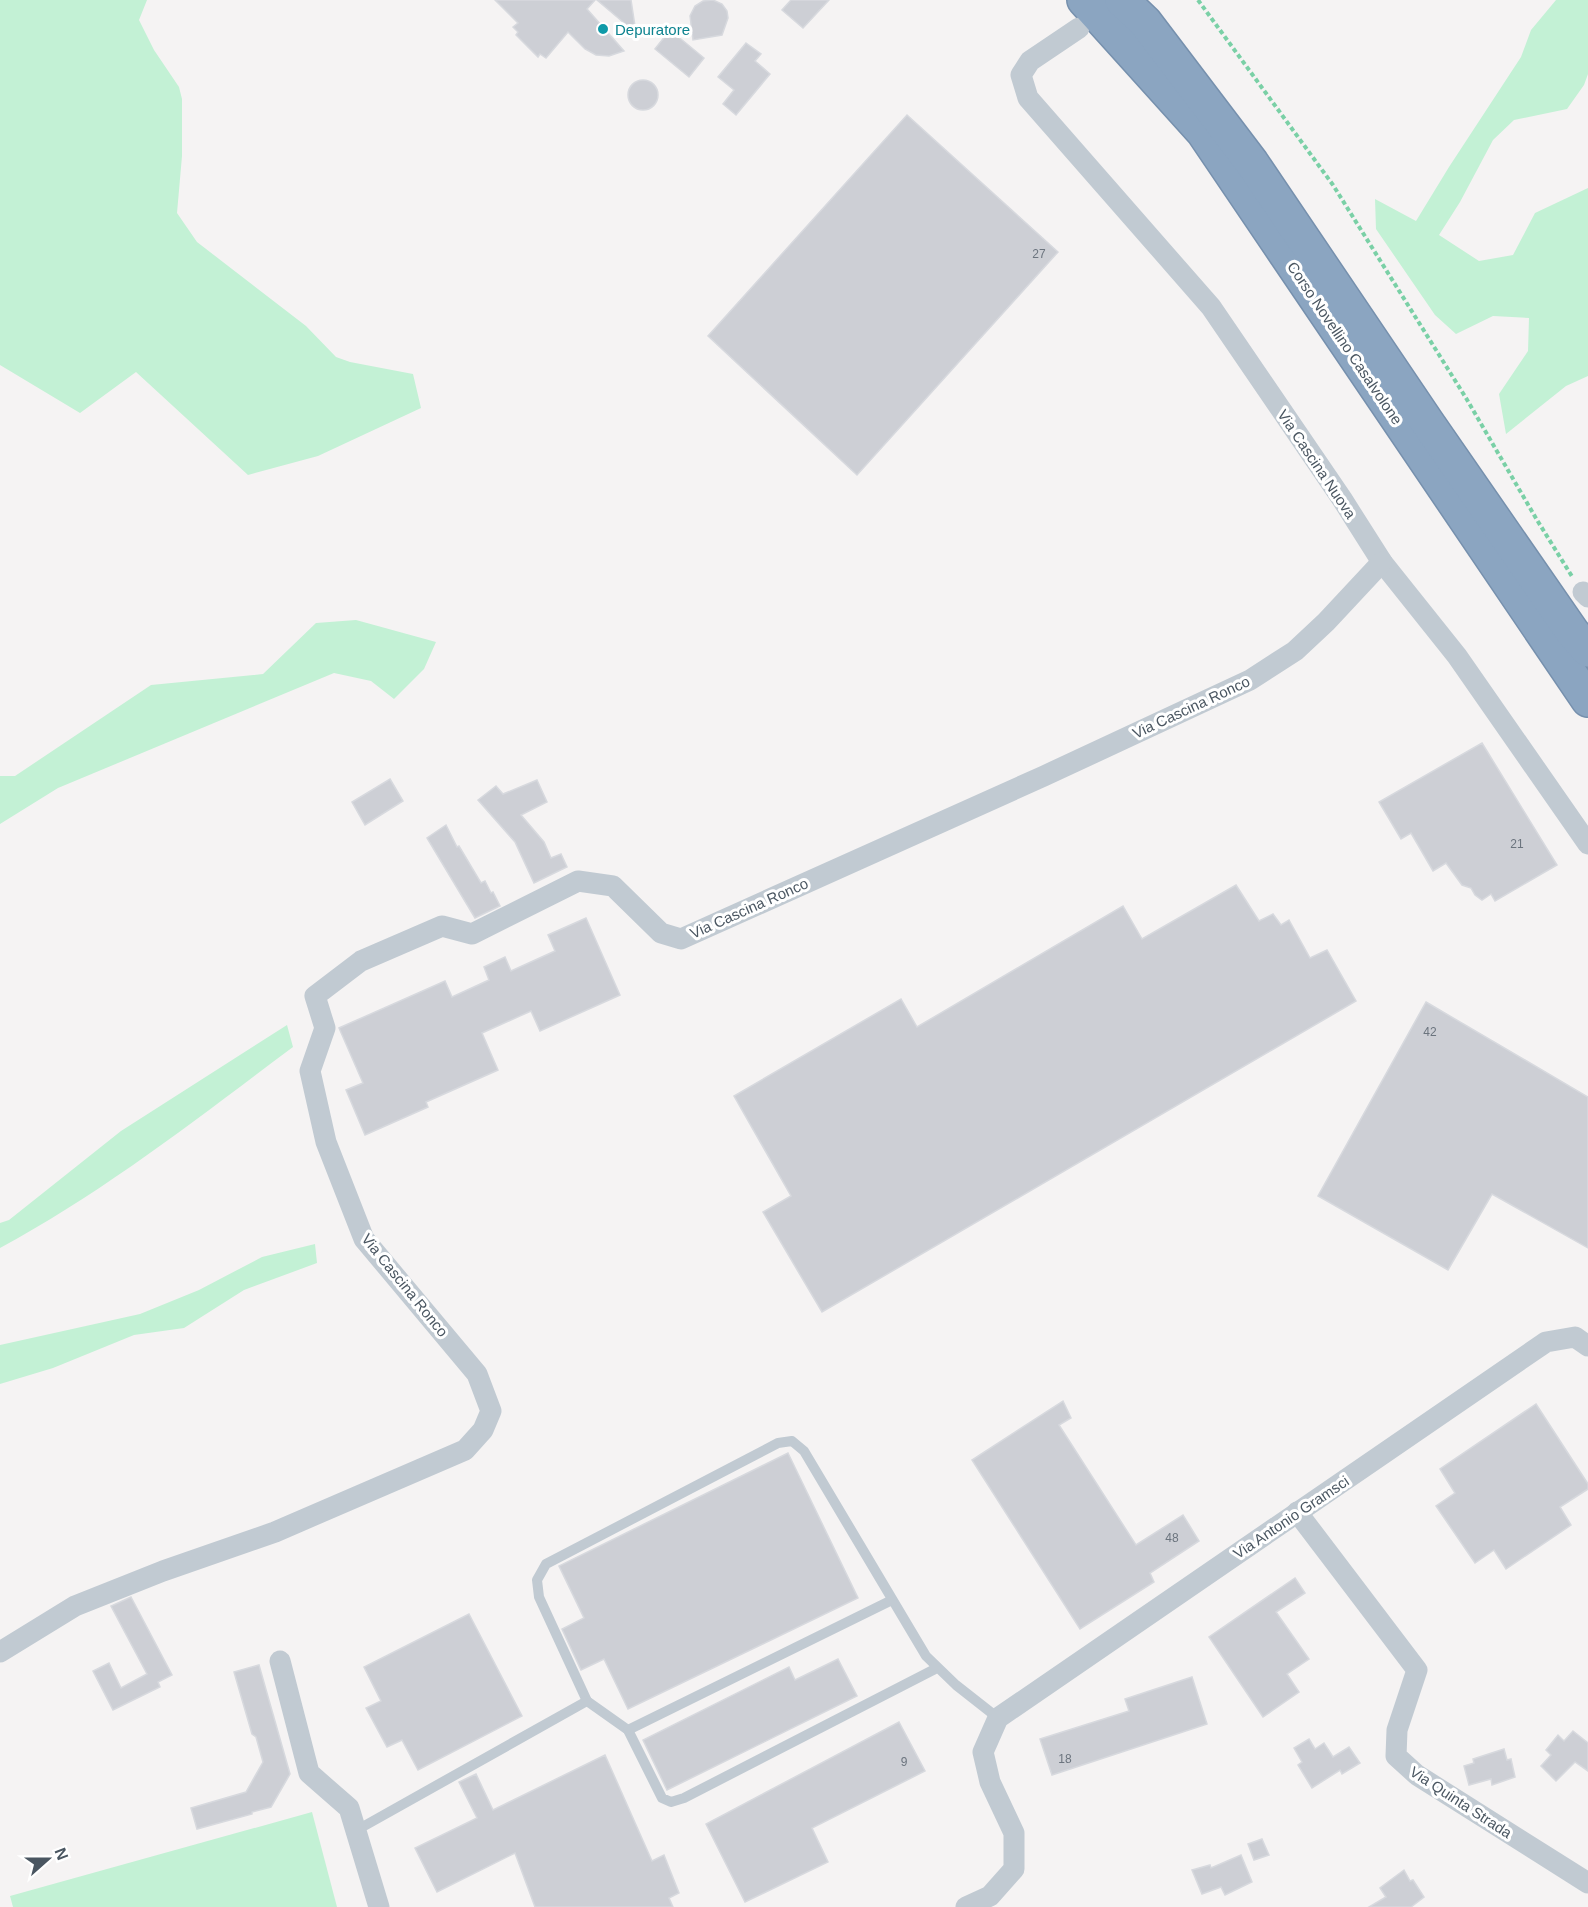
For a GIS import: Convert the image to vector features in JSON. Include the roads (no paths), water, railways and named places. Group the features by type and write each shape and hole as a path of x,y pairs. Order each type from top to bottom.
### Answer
{"highway":[{"name":"Corso Novellino Casalvolone","path":"1122,0 1145,22 1252,163 1440,441 1573,633 1588,650"},
{"name":"Corso Novellino Casalvolone","path":"1081,14 1203,132 1588,700"}],"street":[{"name":"Via Cascina Nuova","path":"1081,14 1030,61 1021,75 1028,98 1211,307 1382,562 1457,656 1588,844"},
{"name":"Via Cascina Ronco","path":"0,1652 75,1606 163,1571 275,1532 465,1450 483,1431 491,1411 477,1374 364,1239 326,1142 310,1071 325,1028 315,996 361,961 442,926 472,934 578,880 613,886 661,933 681,939 1033,781 1250,680 1295,651 1326,622 1382,562"},
{"name":"Via Antonio Gramsci","path":"998,1718 1546,1342 1575,1337 1588,1346"},
{"name":"Via Quinta Strada","path":"1297,1512 1417,1670 1397,1730 1396,1756 1418,1775 1588,1883"},
{"path":"280,1661 309,1773 349,1808 379,1907"},
{"path":"966,1907 990,1896 1014,1869 1014,1833 990,1782 983,1752 998,1718"}],"lane":[{"path":"937,1668 684,1798 671,1802 662,1798 628,1730 587,1701 538,1597 537,1580 546,1564 778,1443 792,1441 804,1451 926,1656 937,1668 998,1718"},
{"path":"628,1730 892,1600"},
{"path":"357,1830 587,1701"}],"place":[{"name":"Depuratore","path":"603,29"}]}
